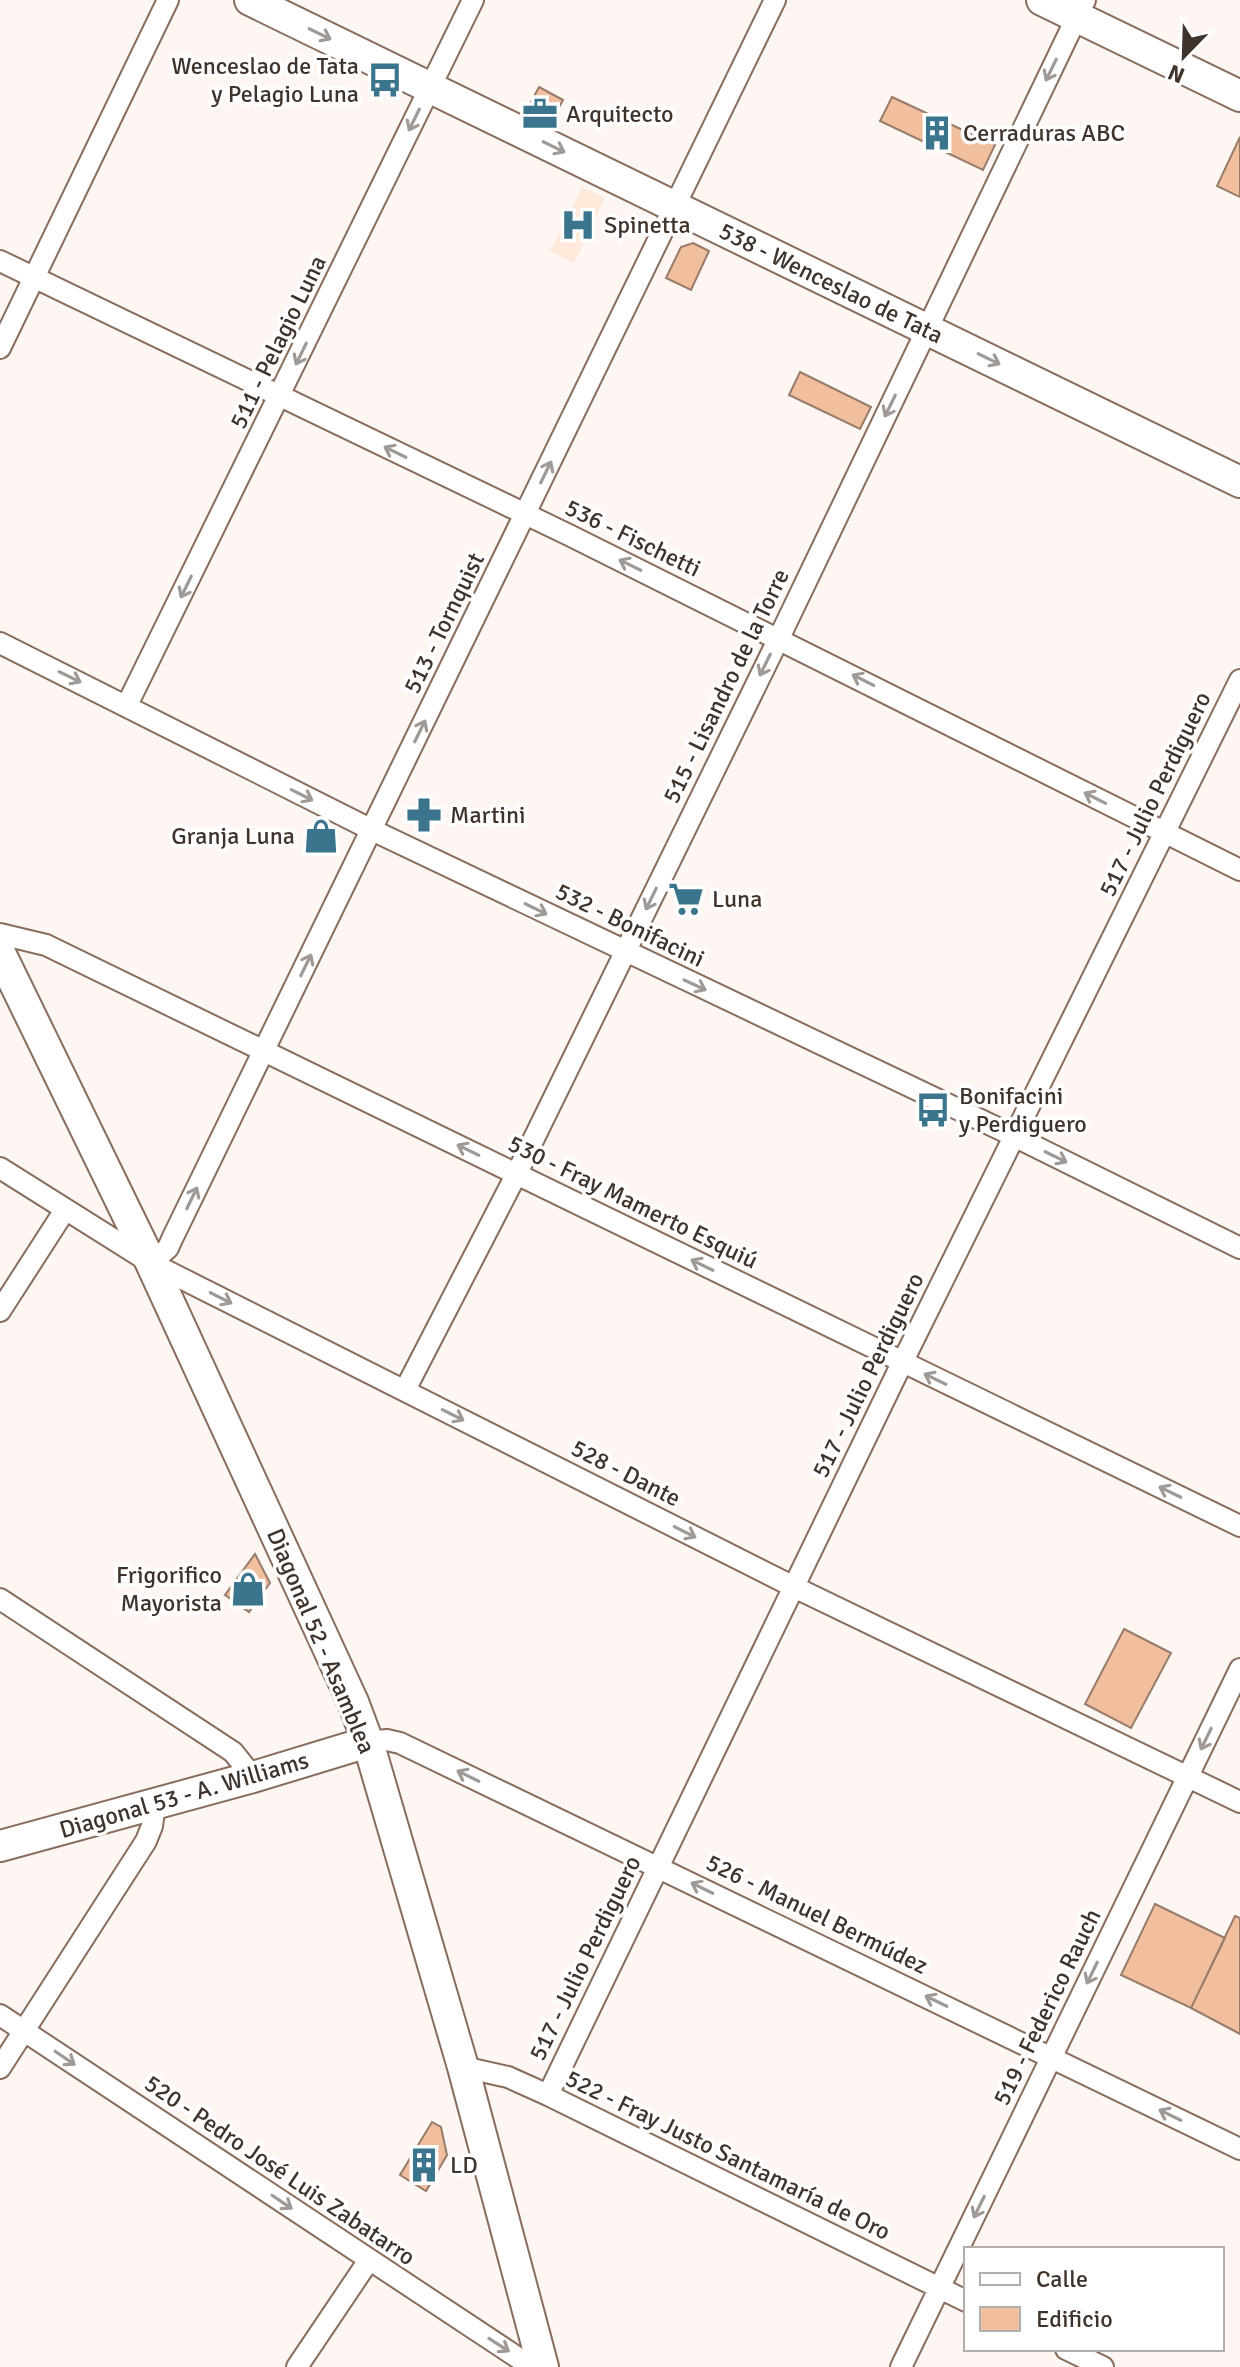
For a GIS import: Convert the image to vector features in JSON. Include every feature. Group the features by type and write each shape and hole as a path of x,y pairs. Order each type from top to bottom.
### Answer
{"street":[{"path":"0,348 168,0"},
{"name":"538 - Wenceslao de Tata","path":"250,0 1240,482"},
{"name":"511 - Pelagio Luna","path":"127,705 473,0"},
{"name":"513 - Tornquist","path":"151,1263 168,1248 775,0"},
{"path":"1042,0 1080,8 1240,96"},
{"name":"515 - Lisandro de la Torre","path":"405,1390 517,1173 779,638 1080,8"},
{"name":"536 - Fischetti","path":"0,261 779,638 1240,870"},
{"name":"532 - Bonifacini","path":"0,643 372,830 1014,1136 1240,1248"},
{"name":"517 - Julio Perdiguero","path":"548,2095 902,1363 1240,680"},
{"name":"530 - Fray Mamerto Esquiú","path":"0,934 46,945 1240,1526"},
{"name":"Diagonal 52 - Asamblea","path":"0,953 151,1263 347,1687 368,1742 463,2067 543,2367"},
{"name":"528 - Dante","path":"0,1168 151,1263 794,1587 1240,1802"},
{"path":"0,1311 65,1210"},
{"path":"0,1599 233,1752 253,1777"},
{"name":"519 - Federico Rauch","path":"901,2367 1240,1669"},
{"name":"526 - Manuel Bermúdez","path":"368,1742 387,1740 400,1743 1240,2149"},
{"name":"Diagonal 53 - A. Williams","path":"0,1846 253,1777 368,1742"},
{"path":"0,2068 146,1841 155,1804"},
{"name":"520 - Pedro José Luis Zabatarro","path":"0,2015 532,2367"},
{"name":"522 - Fray Justo Santamaría de Oro","path":"463,2067 508,2077 548,2095 964,2300"},
{"path":"297,2367 369,2260"},
{"path":"1070,2351 1103,2367"}],"shaded area":[{"name":"Spinetta","path":"582,187 605,198 574,263 550,251"}],"building":[{"path":"539,87 563,100 548,128 524,115"},
{"name":"Cerraduras ABC","path":"892,97 995,145 983,170 880,121"},
{"path":"1240,137 1240,197 1217,186"},
{"path":"693,243 709,251 691,290 666,278 681,247"},
{"path":"800,372 871,407 860,429 789,395"},
{"name":"Frigorifico Mayorista","path":"255,1554 270,1583 249,1612 225,1595"},
{"path":"1124,1629 1171,1653 1131,1728 1085,1704"},
{"path":"1155,1904 1225,1938 1191,2008 1121,1975"},
{"path":"1235,1916 1240,1918 1240,2034 1191,2008"},
{"name":"LD","path":"432,2122 441,2127 447,2155 426,2191 400,2175"}],"place":[{"name":"Wenceslao de Tata y Pelagio Luna","path":"385,80"},
{"name":"Arquitecto","path":"540,114"},
{"name":"Cerraduras ABC","path":"937,133"},
{"name":"Spinetta","path":"578,225"},
{"name":"Martini","path":"424,815"},
{"name":"Granja Luna","path":"321,836"},
{"name":"Luna","path":"686,899"},
{"name":"Bonifacini y Perdiguero","path":"933,1110"},
{"name":"Frigorifico Mayorista","path":"248,1589"},
{"name":"LD","path":"424,2165"}]}
